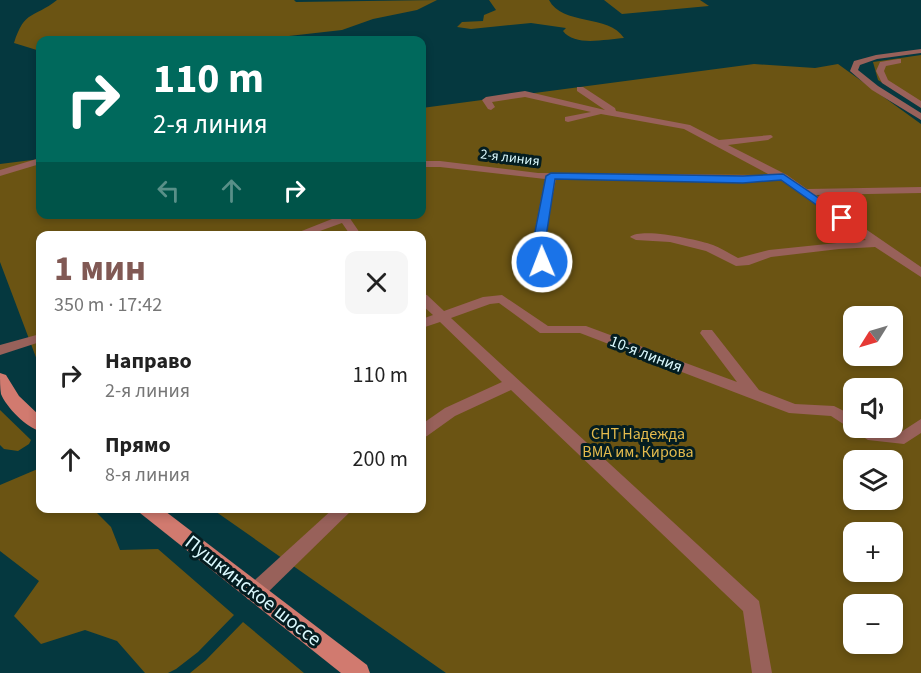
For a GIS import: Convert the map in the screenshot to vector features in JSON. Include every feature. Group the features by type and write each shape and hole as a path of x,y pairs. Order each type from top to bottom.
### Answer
{"main road":[{"path":"0,379 13,400 36,421"},
{"name":"Пушкинское шоссе","path":"153,513 359,673"}],"street":[{"path":"921,51 867,59 857,63 854,71 875,88 921,117"},
{"path":"921,58 883,64 880,71 885,81 921,105"},
{"path":"580,89 619,115"},
{"path":"904,93 921,92"},
{"path":"491,106 486,99 525,94 604,112 687,127 783,177 921,273"},
{"path":"568,118 604,112"},
{"path":"718,143 768,137"},
{"path":"0,173 36,163"},
{"name":"2-я линия","path":"426,164 551,176 743,180 783,177"},
{"path":"550,279 542,262 540,237 551,176"},
{"path":"806,192 921,190"},
{"path":"306,231 336,219"},
{"path":"636,237 670,239 710,248 736,262 820,247 879,243"},
{"name":"10-я линия","path":"442,316 488,300 502,299 545,330 581,329 794,409 834,411 843,417"},
{"path":"426,302 752,607 762,673"},
{"path":"426,322 442,316"},
{"path":"707,333 754,394"},
{"path":"0,350 36,339"},
{"path":"426,429 450,412 514,382"},
{"path":"903,438 921,425"},
{"path":"254,593 341,513"}],"green space":[{"path":"57,0 294,0 296,2 437,0 417,10 373,19 342,30 289,36 36,36 36,50 14,43 26,19"},
{"path":"489,0 549,0 564,14 608,26 624,38 583,41 568,36 563,31 566,28 531,23 471,29 457,27 462,22 483,21 484,15 496,10"},
{"path":"604,0 700,0 709,6 622,14"},
{"path":"921,55 921,107 878,80 873,62"},
{"name":"СНТ Надежда ВМА им. Кирова","path":"754,64 815,68 838,64 921,124 921,673 446,673 218,513 426,513 426,231 36,231 36,357 0,262 0,164 36,160 36,219 426,219 426,107"},
{"path":"0,410 31,440 18,451 4,449 0,445"},
{"path":"36,470 36,513 97,513 111,527 120,550 158,549 234,615 198,652 168,673 145,673 117,641 85,630 41,644 14,616 39,581 0,551 0,485"},
{"path":"243,622 304,673 190,673"}],"route":[{"path":"542,262 540,237 551,176 743,180 783,177 842,218"}]}
